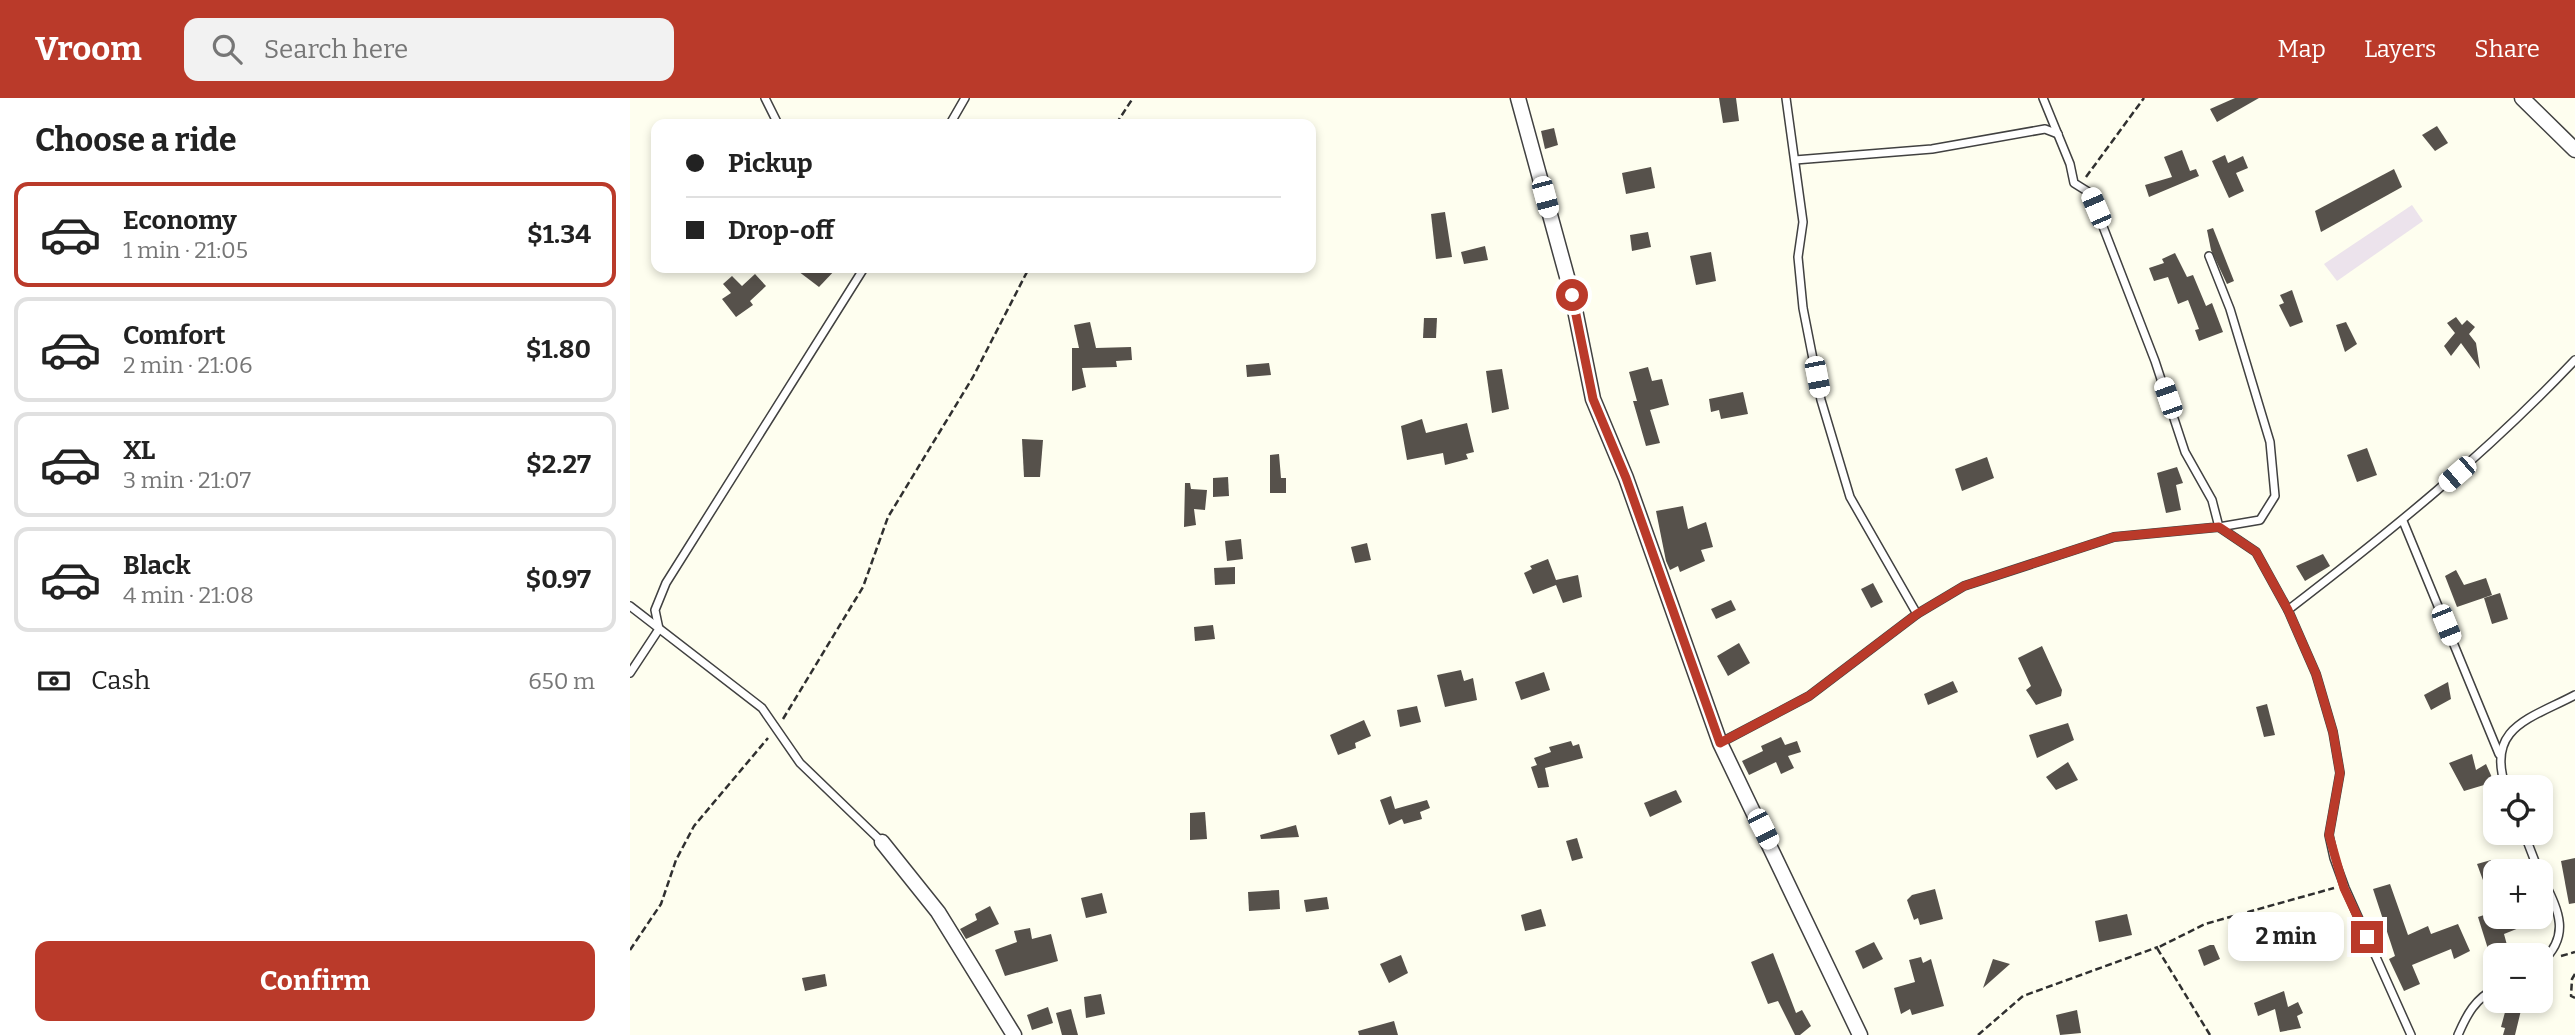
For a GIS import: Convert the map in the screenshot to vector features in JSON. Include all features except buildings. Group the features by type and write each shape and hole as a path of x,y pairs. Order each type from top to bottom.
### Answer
{"street":[{"path":"1518,98 1572,295 1593,399 1626,478 1720,743 1860,1035"},
{"path":"2522,98 2575,150"},
{"path":"882,842 938,912 1014,1035"}],"lane":[{"path":"765,98 776,119"},
{"path":"953,119 965,98"},
{"path":"1786,98 1803,222 1798,257 1803,308 1821,400 1850,497 1917,614"},
{"path":"2043,98 2059,134 2074,183 2090,193 2098,212 2155,360 2185,452 2212,499 2219,527 2256,552 2288,610 2316,674 2333,732 2340,773 2329,835 2343,885 2411,1035"},
{"path":"1795,160 1932,149 2045,129 2059,134"},
{"path":"1720,743 1809,696 1917,614 1964,586 2102,541 2260,520 2275,496 2270,442 2230,309 2209,256"},
{"path":"630,673 659,629 655,610 666,583 859,273"},
{"path":"2288,610 2403,521 2511,427 2575,360"},
{"path":"2403,521 2499,754 2503,775"},
{"path":"630,606 762,708 800,762 882,842"},
{"path":"2499,754 2504,739 2521,724 2575,695"},
{"path":"2553,898 2558,908 2561,933 2553,951"},
{"path":"2458,1035 2468,1013 2483,996"}],"path":[{"path":"1119,119 1133,98"},
{"path":"2079,187 2144,98"},
{"path":"630,950 661,904 676,860 694,826 777,728 863,587 888,517 973,377 1026,273"},
{"path":"2210,1035 2157,948 2206,924 2343,885"},
{"path":"1978,1035 2024,996 2164,945"},
{"path":"2575,974 2571,988 2571,996 2575,998"}],"shaded area":[{"path":"2412,205 2423,221 2337,281 2324,264"}],"route":[{"path":"1572,295 1593,399 1626,478 1720,743 1809,696 1917,614 1964,586 2114,537 2219,527 2256,552 2288,610 2316,674 2333,732 2340,773 2329,835 2344,888 2367,937"}]}
